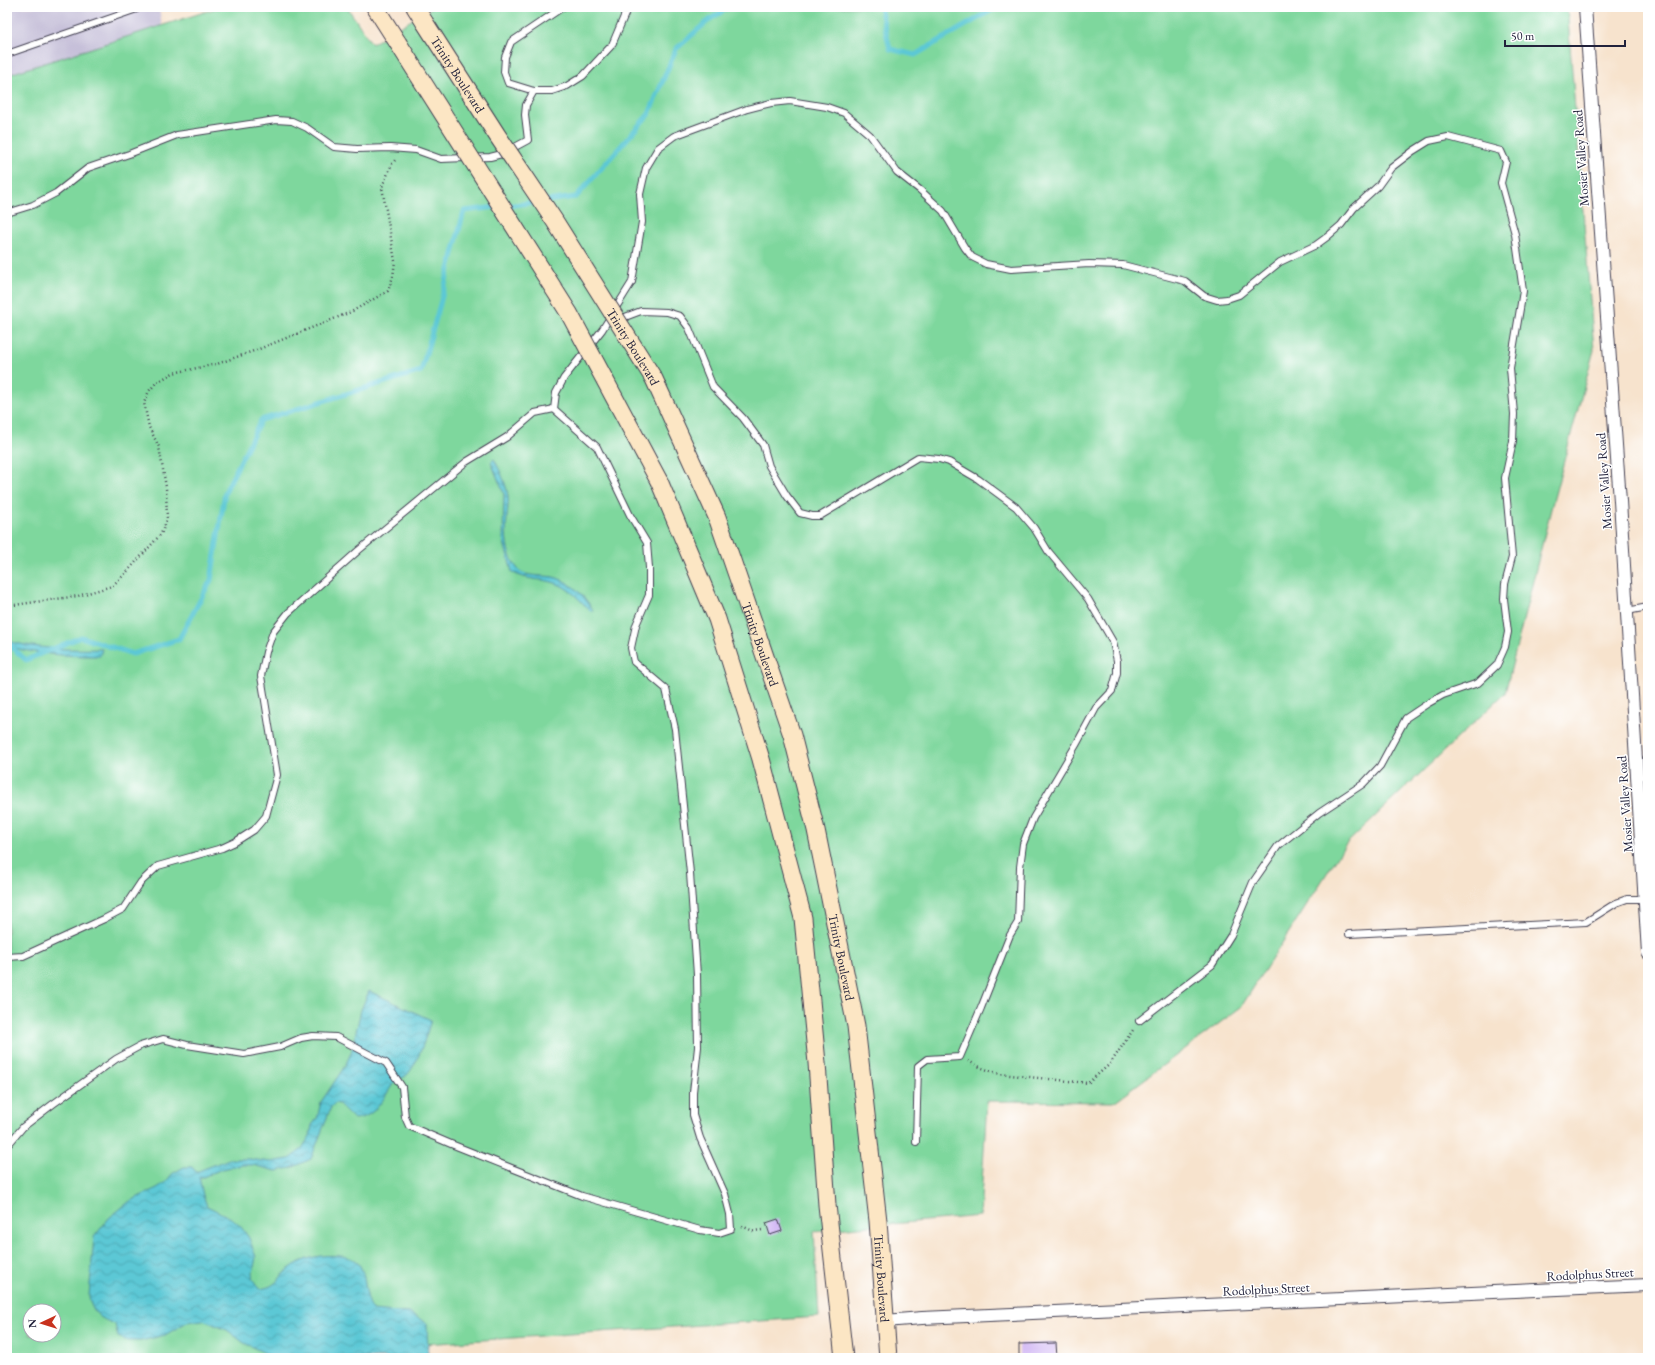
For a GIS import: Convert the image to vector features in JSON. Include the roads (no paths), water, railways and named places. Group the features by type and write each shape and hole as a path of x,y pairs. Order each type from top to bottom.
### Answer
{"main road":[{"path":"375,7 569,313 659,481 717,619 761,759 803,918 817,1063 827,1205 844,1358"},
{"name":"Trinity Boulevard","path":"415,7 497,135 554,220 654,379 717,517 792,735 816,830 856,1026 878,1221 888,1358"}],"street":[{"name":"Mosier Valley Road","path":"1585,7 1627,611 1648,953"},
{"name":"Rodolphus Street","path":"885,1321 922,1318 1648,1285"}],"lane":[{"path":"7,54 137,9 137,7"},
{"path":"563,7 512,42 504,57 504,72 508,83 534,92 552,91 567,86 583,76 612,45 628,7"},
{"path":"7,213 33,205 56,193 88,168 177,135 276,120 292,122 307,128 334,147 416,150 441,159 490,158 502,154 528,140 525,115 526,105 534,92"},
{"path":"554,409 556,393 564,378 606,323 632,282 642,222 640,194 646,168 658,148 674,136 747,109 771,102 790,101 827,106 844,113 870,135 898,172 943,211 972,257 986,264 1011,269 1089,264 1123,265 1185,281 1204,296 1217,300 1227,299 1239,295 1280,262 1316,245 1327,237 1341,225 1354,208 1378,186 1391,168 1412,151 1429,141 1448,136 1463,142 1501,151 1506,162 1501,183 1515,234 1523,291 1510,368 1514,414 1513,441 1505,478 1512,557 1505,584 1504,599 1508,632 1505,647 1497,665 1478,683 1443,695 1406,718 1380,766 1363,784 1319,813 1278,846 1253,882 1231,934 1212,965 1139,1021"},
{"path":"606,323 641,311 667,312 680,316 689,328 713,387 743,418 763,446 769,466 787,496 800,513 820,516 918,457 939,459 949,462 978,479 1016,507 1034,528 1048,551 1088,599 1113,642 1116,673 1112,691 1096,708 1033,818 1023,844 1020,867 1018,922 1010,935 982,1008 960,1057 927,1059 918,1066 916,1142"},
{"path":"7,956 23,956 123,909 141,882 158,866 222,848 254,830 266,816 277,776 261,676 266,652 273,632 288,613 359,550 466,462 507,437 535,413 554,409"},
{"path":"7,1146 23,1128 53,1104 116,1059 140,1046 163,1039 187,1045 244,1054 280,1047 301,1038 313,1036 336,1037 386,1064 402,1088 405,1117 409,1126 457,1147 582,1196 700,1230 719,1233 731,1229 725,1194 700,1138 693,1115 693,1092 698,1047 697,975 690,873 675,729 666,689 634,662 631,648 636,626 648,594 649,568 647,543 630,515 598,447 554,409"},
{"path":"1627,611 1648,607"},
{"path":"1349,934 1586,922 1616,903 1627,899 1645,899"}],"water":[{"path":"494,459 506,486 508,496 506,537 508,550 513,562 517,568 525,574 557,578 569,584 582,595 593,610 590,611 574,595 560,585 550,581 523,577 512,572 503,539 504,494 491,462"},
{"path":"7,641 30,646 102,649 100,656 76,656 19,649 7,646"},
{"path":"369,991 431,1020 419,1055 412,1069 405,1077 393,1084 378,1107 368,1115 354,1119 339,1104 335,1103 331,1107 311,1159 291,1168 276,1171 253,1165 242,1165 222,1169 203,1177 199,1177 207,1206 231,1218 241,1227 249,1238 256,1257 252,1278 259,1289 270,1286 289,1269 307,1259 320,1256 341,1256 350,1258 360,1265 367,1297 372,1310 409,1313 427,1323 428,1354 413,1358 275,1358 244,1343 227,1330 203,1320 187,1322 165,1335 141,1341 128,1341 118,1337 115,1324 105,1320 97,1314 90,1302 89,1296 94,1237 109,1218 130,1201 157,1188 166,1182 172,1174 184,1167 192,1167 196,1172 229,1159 250,1159 270,1162 289,1159 301,1150 310,1136 312,1125 317,1119 321,1102 345,1066 351,1053 361,1010"}],"waterway":[{"path":"546,201 576,197 649,114 676,49 709,20 729,7"},
{"path":"880,7 890,49 915,55 997,7"},
{"path":"7,643 26,660 81,637 133,654 179,639 211,580 225,492 261,420 421,371 464,211 538,202"}]}
